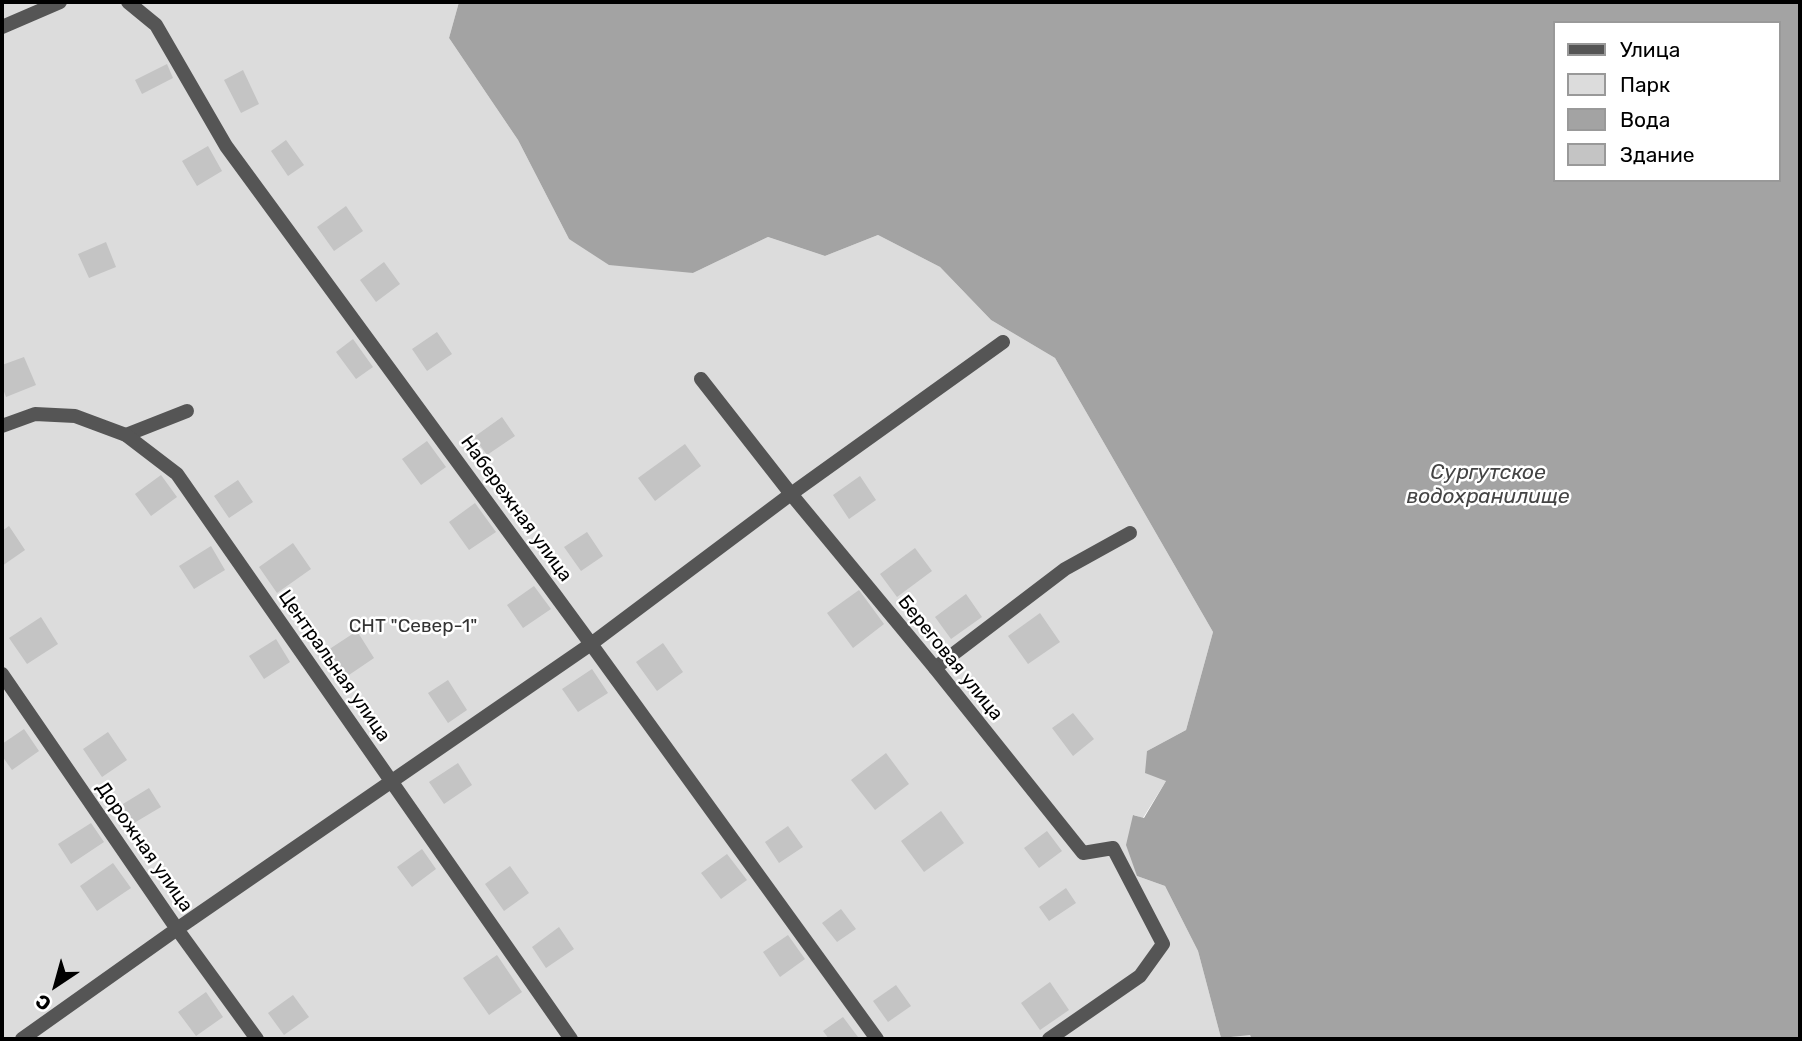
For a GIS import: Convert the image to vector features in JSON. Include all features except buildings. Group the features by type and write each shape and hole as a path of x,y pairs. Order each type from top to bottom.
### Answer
{"street":[{"path":"2,27 60,2"},
{"name":"Набережная улица","path":"128,2 156,24 226,146 877,1039"},
{"path":"22,1039 591,644 791,494 1003,342"},
{"name":"Береговая улица","path":"701,379 1083,853 1113,848 1163,944 1140,976 1049,1039"},
{"path":"126,435 187,411"},
{"name":"Центральная улица","path":"2,426 35,414 75,416 126,435 177,474 571,1039"},
{"path":"935,668 1065,569 1130,533"},
{"name":"Дорожная улица","path":"2,674 177,929 257,1039"}],"green space":[{"name":"СНТ \"Север-1\"","path":"2,2 459,2 449,38 518,140 569,239 693,273 768,237 825,256 878,235 940,267 991,320 1055,358 1213,632 1186,730 1147,751 1166,781 1143,818 1134,815 1137,876 1165,886 1198,951 1221,1038 1250,1034 1252,1039 2,1039"}],"water":[{"name":"Сургутское водохранилище","path":"459,2 1800,2 1800,1039 1252,1039 1250,1035 1221,1038 1198,951 1165,886 1137,876 1126,845 1133,815 1144,818 1166,781 1145,773 1147,751 1186,730 1213,632 1055,358 991,320 940,267 878,235 825,256 768,237 693,273 609,265 569,239 518,140 449,38"}]}
